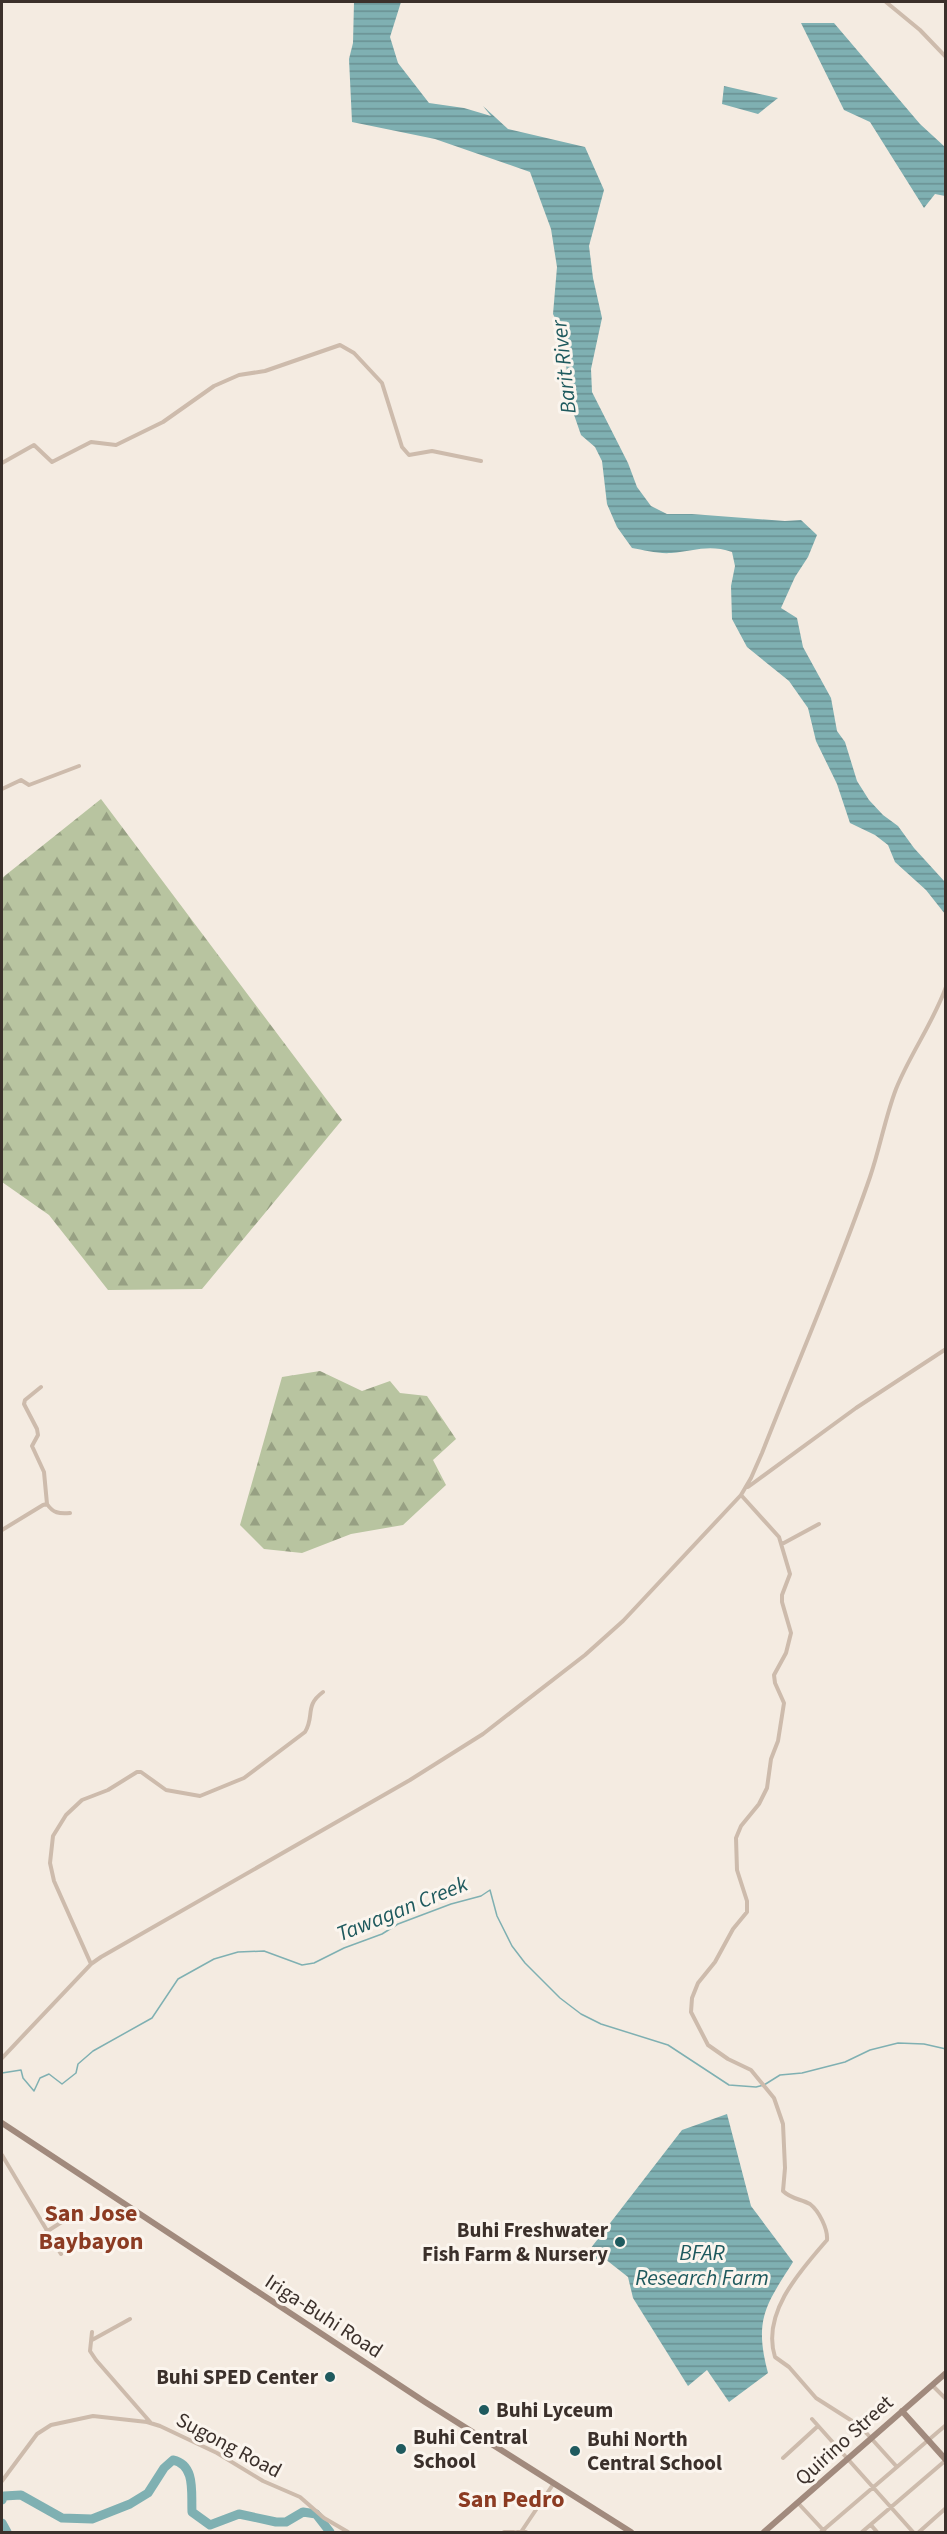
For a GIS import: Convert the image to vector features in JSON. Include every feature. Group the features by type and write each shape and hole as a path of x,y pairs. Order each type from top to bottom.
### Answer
{"main road":[{"name":"Iriga-Buhi Road","path":"2,2123 416,2396 630,2532"},
{"name":"Quirino Street","path":"765,2532 945,2373"},
{"path":"902,2411 945,2460"}],"street":[{"path":"886,2 920,30 945,57"},
{"path":"2,463 34,445 52,462 91,442 116,445 163,422 214,386 239,375 265,371 340,345 354,353 382,383 402,447 406,453 409,455 432,451 481,461"},
{"path":"2,789 21,780 29,785 79,766"},
{"path":"2,2058 91,1964 119,1945 410,1780 483,1734 561,1674 623,1621 663,1581 692,1545 741,1495 850,1232 896,1091 933,1017 945,987"},
{"path":"745,1489 856,1408 945,1349"},
{"path":"40,1387 25,1400 24,1404 37,1429 38,1435 32,1446 44,1472 46,1504 59,1514 70,1513"},
{"path":"741,1495 779,1537 782,1544 790,1574 782,1595 782,1602 791,1633 789,1646 774,1679 783,1701 782,1717 778,1742 771,1759 766,1791 741,1826 736,1838 737,1869 748,1910 715,1962 698,1983 691,2009 694,2021 708,2045 737,2064 752,2070 774,2098 782,2121 785,2168 783,2191 812,2206 827,2231 828,2237 777,2312 773,2333 774,2352 777,2359 789,2367 816,2398 860,2426 897,2467"},
{"path":"2,1530 46,1504"},
{"path":"782,1544 819,1524"},
{"path":"91,1964 54,1881 50,1863 53,1836 66,1815 82,1800 108,1790 137,1772 141,1772 166,1790 200,1797 244,1778 305,1732 308,1727 311,1704 323,1692"},
{"path":"2,2155 61,2254"},
{"path":"46,2232 65,2220"},
{"path":"91,2340 130,2319"},
{"path":"92,2332 90,2351 151,2424"},
{"path":"932,2384 945,2399"},
{"name":"Sugong Road","path":"2,2481 37,2434 51,2425 93,2416 151,2424 217,2453 263,2481 300,2497 324,2518 348,2532"},
{"path":"812,2419 913,2532"},
{"path":"798,2503 823,2532 945,2425"},
{"path":"783,2458 818,2426"},
{"path":"862,2532 945,2460"},
{"path":"517,2532 555,2483"},
{"path":"919,2532 945,2508"},
{"path":"871,2525 877,2532"},
{"path":"504,2532 526,2532"}],"green space":[{"path":"101,799 342,1120 202,1289 108,1290 49,1215 2,1182 2,878"},
{"path":"320,1371 362,1391 390,1381 400,1393 427,1396 456,1439 433,1460 446,1485 403,1525 351,1534 302,1553 264,1549 240,1525 282,1377"}],"water":[{"path":"354,2 401,2 390,37 398,63 429,103 464,108 491,116 483,106 508,129 585,147 604,190 589,246 602,318 591,369 592,392 628,463 637,487 651,506 667,514 801,520 817,535 781,608 797,618 803,647 831,698 837,731 845,742 857,781 869,800 883,815 898,826 914,848 945,882 945,914 926,890 895,862 888,845 875,835 850,823 837,784 816,741 808,708 789,681 747,647 732,619 731,586 735,566 732,552 709,548 666,553 632,548 617,527 607,504 602,461 595,447 581,435 571,406 562,332 553,314 557,267 551,229 530,172 435,139 352,122 349,59 353,43"},
{"path":"801,23 834,23 920,124 945,147 945,196 935,194 924,208 870,122 844,110"},
{"path":"724,86 778,98 758,114 722,104"},
{"name":"BFAR Research Farm","path":"727,2114 751,2206 793,2262 769,2302 762,2326 768,2373 729,2402 707,2370 688,2386 633,2298 628,2277 600,2255 594,2262 587,2253 682,2130"}],"waterway":[{"name":"Tawagan Creek","path":"2,2073 21,2070 23,2078 34,2091 40,2078 49,2074 62,2084 76,2073 78,2064 93,2051 152,2018 178,1979 214,1959 238,1952 264,1951 302,1965 314,1963 344,1948 382,1934 398,1924 451,1904 481,1896 490,1890 497,1916 512,1946 525,1963 560,1998 581,2014 601,2024 668,2045 729,2085 756,2087 780,2075 802,2073 845,2062 870,2050 898,2043 924,2044 946,2049"},
{"path":"2,2500 4,2496 21,2495 62,2518 92,2519 130,2504 148,2493 164,2468 173,2460 186,2468 189,2474 192,2489 192,2512 210,2525 239,2514 286,2522 303,2512 316,2514 330,2532"},
{"path":"2,2523 7,2532"}],"place":[{"name":"Buhi Freshwater Fish Farm & Nursery","path":"620,2242"},
{"name":"Buhi SPED Center","path":"330,2377"},
{"name":"Buhi Lyceum","path":"484,2410"},
{"name":"Buhi Central School","path":"401,2449"},
{"name":"Buhi North Central School","path":"575,2451"}],"district":[{"name":"San Jose Baybayon","path":"91,2227"},
{"name":"San Pedro","path":"511,2499"}],"water label":[{"name":"Barit River","path":"564,367"}]}
